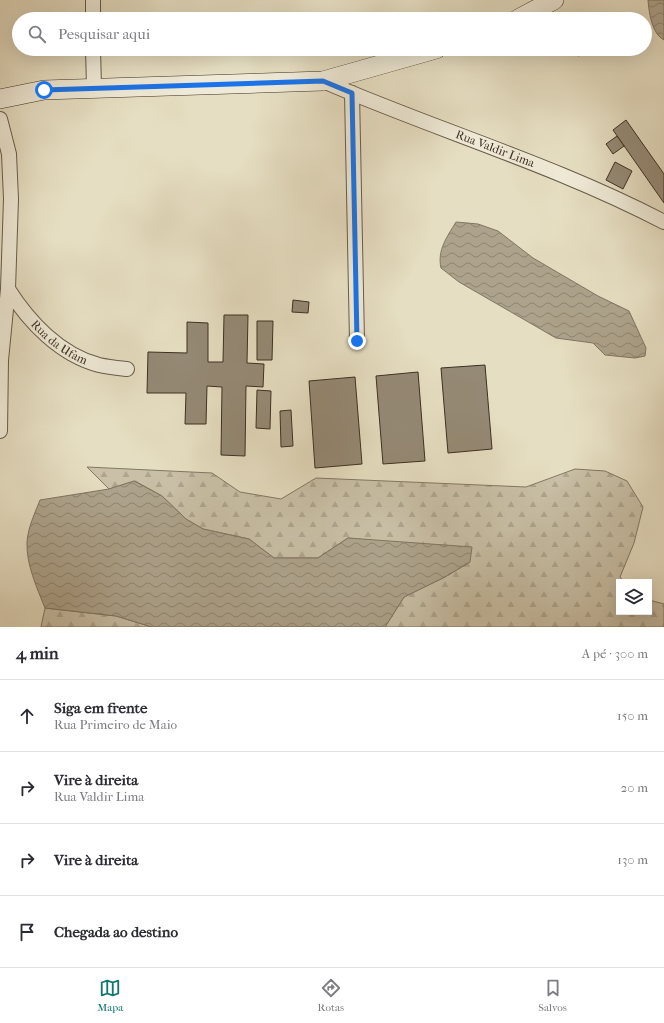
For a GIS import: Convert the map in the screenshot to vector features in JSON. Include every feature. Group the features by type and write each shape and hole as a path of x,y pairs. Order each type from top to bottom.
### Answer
{"main road":[{"path":"531,12 554,0"},
{"path":"0,99 44,90 94,87 323,81 411,56"}],"street":[{"path":"93,0 93,12"},
{"path":"93,56 94,87"},
{"name":"Rua Valdir Lima","path":"323,81 565,176 631,205 664,222"},
{"path":"352,93 357,341"},
{"path":"0,119 9,154 10,172 8,289 1,360 0,431"},
{"name":"Rua da Ufam","path":"8,289 30,320 51,339 77,357 99,365 127,369"}],"green space":[{"path":"87,467 212,473 240,492 281,499 316,478 526,487 575,469 605,471 627,481 643,507 634,543 620,577 622,579 616,579 616,615 652,615 652,601 664,604 664,627 385,627 404,597 445,577 470,562 387,542 348,538 318,558 274,558 249,539 203,529 186,519 162,496 135,481 109,489"},
{"path":"45,608 116,616 152,627 41,627"}],"water":[{"path":"648,0 664,0 664,40 654,28 652,22 652,12 649,12"},
{"path":"456,222 478,224 498,231 533,258 598,296 629,311 646,348 645,356 635,358 605,355 593,343 556,338 459,282 441,268 440,261 440,255 444,244"},
{"path":"134,481 162,496 186,519 203,529 249,539 274,558 318,558 348,538 472,547 470,562 445,577 404,597 385,627 152,627 116,616 45,608 33,576 27,550 29,531 40,500 109,489"}],"building":[{"path":"626,120 664,174 664,203 613,130"},
{"path":"617,136 624,146 613,154 606,144"},
{"path":"615,162 632,171 623,189 606,180"},
{"path":"293,300 309,302 308,313 292,312"},
{"path":"224,315 248,315 247,363 264,364 263,387 246,386 245,456 221,455 222,387 207,386 206,424 185,424 186,393 147,393 148,352 187,353 187,322 208,323 208,362 223,362"},
{"path":"257,321 273,321 272,360 257,360"},
{"path":"485,365 492,449 448,453 441,368"},
{"path":"418,372 425,461 383,464 376,376"},
{"path":"355,377 362,464 315,468 309,381"},
{"path":"257,390 271,391 270,429 256,428"},
{"path":"291,410 293,446 281,447 280,411"}],"route":[{"path":"44,90 94,87 323,81 352,93 357,341"}]}
